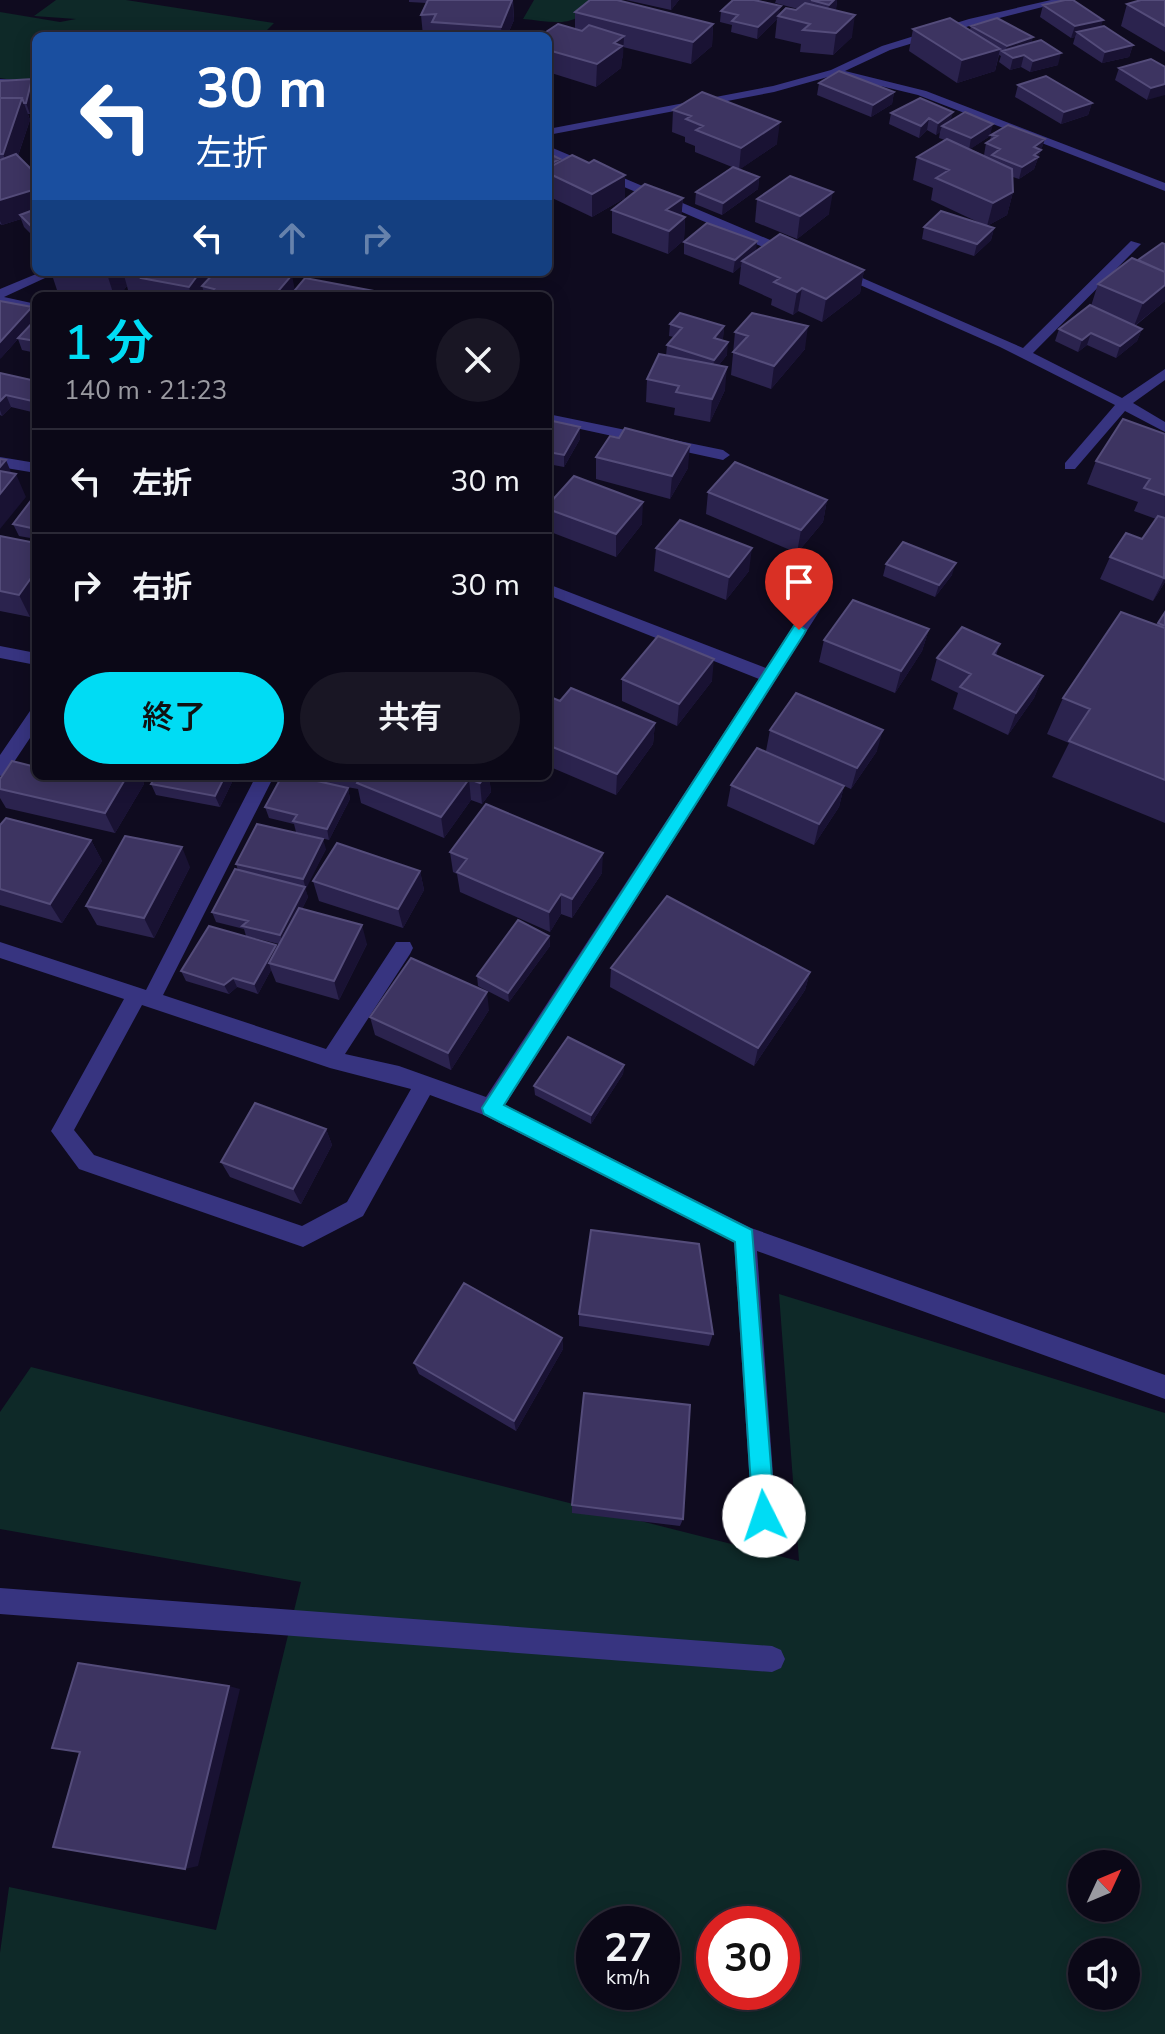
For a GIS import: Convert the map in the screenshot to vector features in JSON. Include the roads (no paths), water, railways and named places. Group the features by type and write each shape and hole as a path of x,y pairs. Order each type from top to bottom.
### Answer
{"street":[{"path":"552,131 774,89 835,72 886,48 973,21 1065,0"},
{"path":"835,72 922,93 1165,187"},
{"path":"4,81 32,84"},
{"path":"552,152 802,259"},
{"path":"1025,353 1135,244"},
{"path":"831,270 1025,353 1124,403 1165,428"},
{"path":"0,294 43,276"},
{"path":"0,300 32,307"},
{"path":"1070,466 1124,403 1165,373"},
{"path":"552,419 723,455"},
{"path":"0,462 32,467"},
{"path":"552,591 769,676"},
{"path":"491,1108 814,607"},
{"path":"0,652 32,658"},
{"path":"0,769 32,721"},
{"path":"263,780 144,997 62,1131 87,1162 303,1237 355,1209 425,1084"},
{"path":"330,1059 403,948"},
{"path":"0,950 330,1059 425,1084 491,1108 745,1236 1165,1387"},
{"path":"745,1236 764,1516"},
{"path":"0,1601 772,1659"}]}
